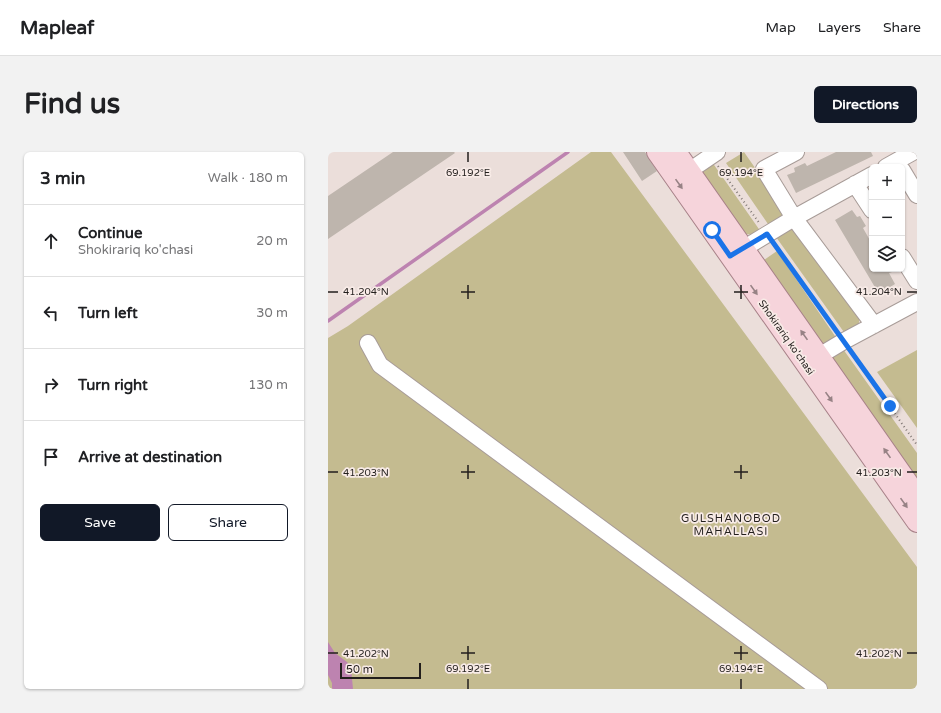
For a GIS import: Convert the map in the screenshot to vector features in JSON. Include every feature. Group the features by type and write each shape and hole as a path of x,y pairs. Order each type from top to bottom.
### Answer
{"main road":[{"name":"Shokirariq ko'chasi","path":"657,152 737,252 812,360 917,522"},
{"name":"Shokirariq ko'chasi","path":"676,152 689,171 737,252"},
{"name":"Shokirariq ko'chasi","path":"812,360 917,496"}],"lane":[{"path":"796,152 764,169 794,218 874,325"},
{"path":"895,164 913,152"},
{"path":"689,171 714,154"},
{"path":"737,252 794,218 869,177"},
{"path":"905,178 917,195"},
{"path":"855,184 869,205"},
{"path":"905,262 917,281"},
{"path":"812,360 917,302"},
{"path":"368,343 380,365 819,689"}],"path":[{"path":"714,154 767,234 917,445"}],"shaded area":[{"path":"591,152 611,152 917,567 917,689 328,689 328,338 348,326"},
{"path":"744,152 783,208 785,214 770,227 726,163"},
{"path":"712,162 761,232 755,235 745,234 700,170"},
{"path":"794,228 860,317 858,327 846,335 776,237"},
{"path":"777,251 837,339 824,347 764,260"},
{"path":"843,349 917,453 917,479 831,357"},
{"path":"917,350 917,428 877,372"},
{"path":"328,642 335,653 347,662 351,668 353,689 332,689 332,683 328,675"}],"building":[{"path":"393,152 455,153 328,239 328,196"},
{"path":"623,152 645,152 657,171 642,181"},
{"path":"836,152 871,152 873,156 796,193 787,175 795,172 794,168 805,163 807,166"},
{"path":"852,210 857,217 860,216 866,226 863,228 869,239 869,272 892,272 889,273 895,284 879,294 835,220"}],"waterway":[{"path":"328,321 568,152"}],"district":[{"name":"GULSHANOBOD MAHALLASI","path":"731,524"}],"route":[{"path":"712,230 730,256 767,234 890,406"}]}
